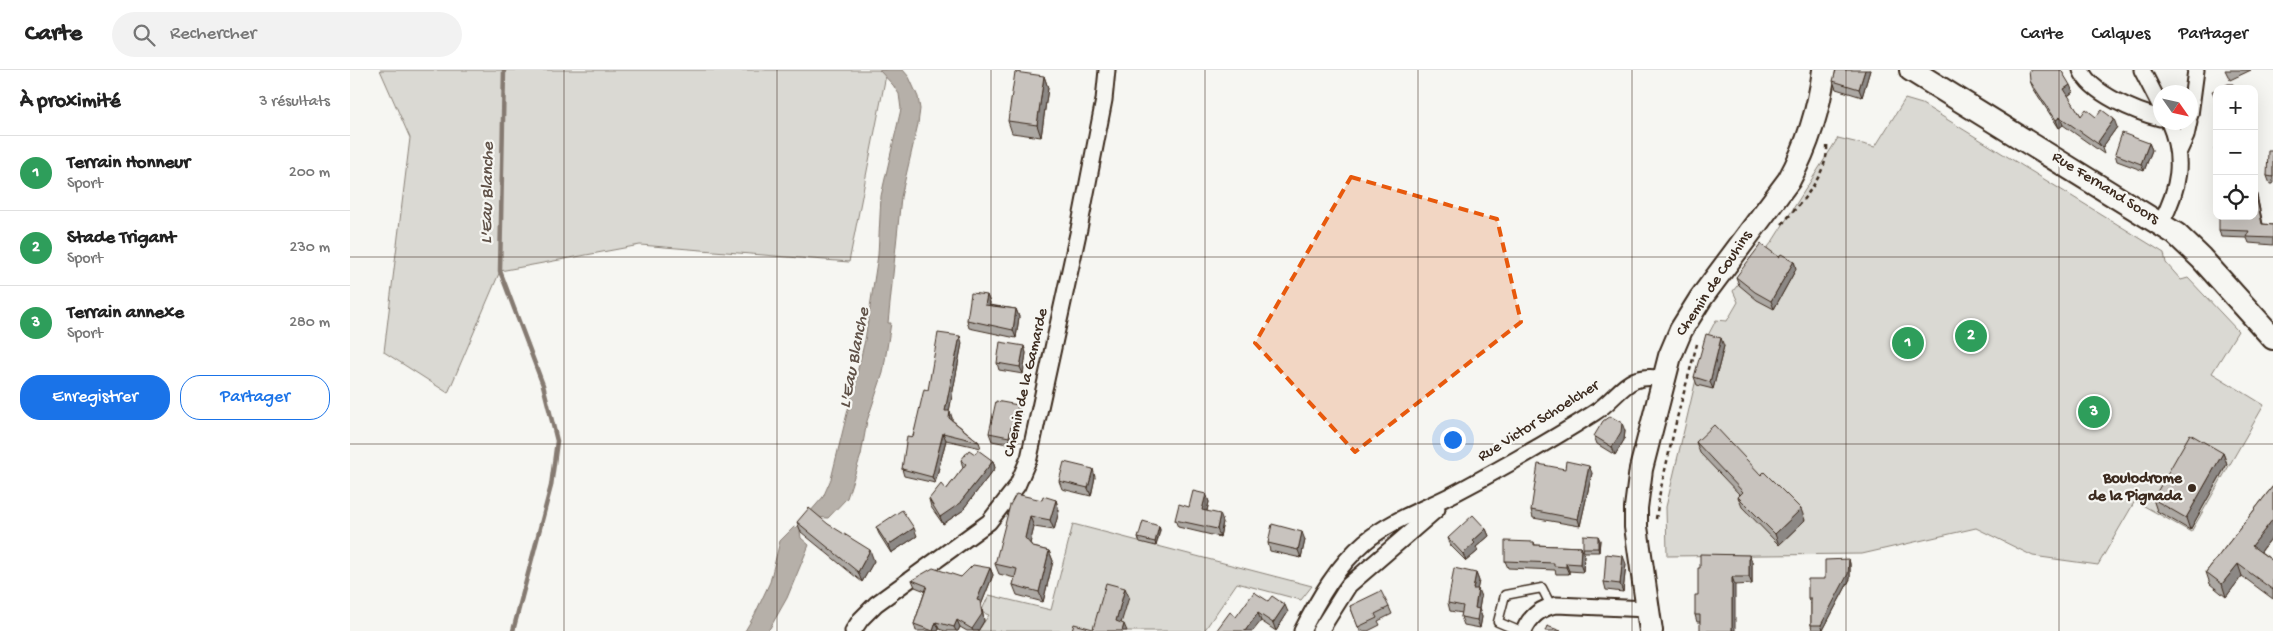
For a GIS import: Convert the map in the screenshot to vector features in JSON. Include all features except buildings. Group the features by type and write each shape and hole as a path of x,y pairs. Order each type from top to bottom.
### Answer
{"street":[{"name":"Chemin de la Gamarde","path":"853,631 861,619 876,604 990,522 1004,505 1024,473 1039,416 1079,229 1104,100 1106,70"},
{"name":"Chemin de Couhins","path":"1649,620 1636,527 1636,508 1641,469 1670,356 1681,330 1701,298 1789,180 1804,151 1814,123 1824,70"},
{"name":"Rue Fernand Soors","path":"1911,70 2162,223 2201,258 2273,338"},
{"path":"2082,70 2087,80 2097,90 2153,116"},
{"path":"2142,70 2153,91"},
{"path":"2194,85 2196,70"},
{"path":"2172,130 2179,151"},
{"path":"2162,223 2176,189 2179,151 2187,130"},
{"name":"Rue Victor Schoelcher","path":"1302,631 1327,584 1365,542 1383,529 1459,491 1594,413 1634,380 1645,376 1664,379"},
{"name":"Rue Victor Schoelcher","path":"1320,631 1333,608 1355,578 1459,491"},
{"path":"1524,631 1535,614 1551,606 1649,620"}],"lane":[{"path":"1518,631 1498,622 1504,595 1542,588 1551,606"}],"path":[{"path":"1779,227 1801,203 1819,174 1827,155 1826,138 1821,127 1814,123"},
{"path":"1656,521 1660,492 1677,418 1698,342"}],"highlighted area":[{"path":"1351,177 1497,219 1521,322 1355,452 1255,343"}],"shaded area":[{"path":"380,70 887,70 849,262 640,245 500,271 448,393 384,352 410,138"},
{"path":"879,70 903,70 909,77 918,97 920,109 901,197 888,323 891,323 883,373 867,421 861,455 847,498 828,518 809,518 800,531 801,538 809,545 787,598 770,628 767,631 745,631 770,582 780,541 794,527 796,528 823,497 831,479 865,340 878,255 881,196 901,109 899,94"},
{"path":"1905,99 1922,104 2164,253 2166,263 2181,280 2188,278 2238,331 2212,373 2264,405 2191,532 2135,501 2098,565 2033,556 1976,528 1862,554 1667,556 1666,507 1705,341 1716,320 1727,321 1738,302 1733,291 1772,242 1838,138 1875,147"},
{"path":"1073,524 1312,586 1301,600 1237,583 1204,631 978,631 989,615 981,612 989,595 1051,610"}],"waterway":[{"name":"L'Eau Blanche","path":"504,70 500,271 543,385 557,441 551,486 513,631"}],"place":[{"name":"Stade Trigant","path":"1971,336"},
{"name":"Terrain Honneur","path":"1908,343"},
{"name":"Terrain annexe","path":"2094,412"},
{"name":"Boulodrome de la Pignada","path":"2192,488"}]}
